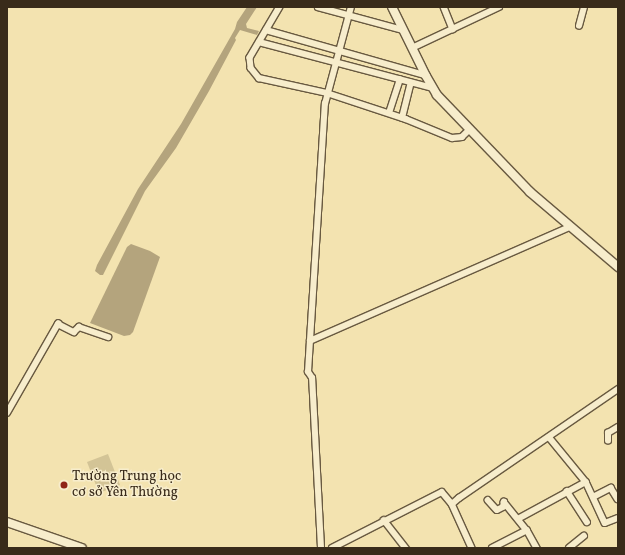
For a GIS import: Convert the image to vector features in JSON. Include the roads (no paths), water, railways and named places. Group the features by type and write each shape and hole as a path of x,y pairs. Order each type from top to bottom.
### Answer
{"main road":[{"path":"392,7 425,75 433,88 530,192 618,267"},
{"path":"7,522 82,548"}],"street":[{"path":"280,7 259,42 249,63 252,71 259,78 327,93 389,113 452,138 462,137 470,129"},
{"path":"318,7 403,30"},
{"path":"320,548 312,378 308,372 319,173 327,93 350,7"},
{"path":"444,7 453,29"},
{"path":"412,48 499,7"},
{"path":"579,26 584,7"},
{"path":"266,30 425,75"},
{"path":"259,42 433,88"},
{"path":"389,113 400,80"},
{"path":"402,118 411,82"},
{"path":"310,341 570,227"},
{"path":"7,413 58,324 74,332 79,327 108,337"},
{"path":"452,504 458,498 618,389"},
{"path":"608,441 608,433 618,427"},
{"path":"549,437 586,482 605,523 618,518"},
{"path":"518,519 586,482"},
{"path":"593,497 611,488 618,499"},
{"path":"567,491 587,522"},
{"path":"332,548 384,520 442,492 452,504 472,548"},
{"path":"488,500 497,510 503,507 504,502 527,530 537,548"},
{"path":"384,520 406,548"},
{"path":"492,548 527,530"},
{"path":"569,548 584,536"}],"place":[{"name":"Trường Trung học cơ sở Yên Thường","path":"64,485"}]}
